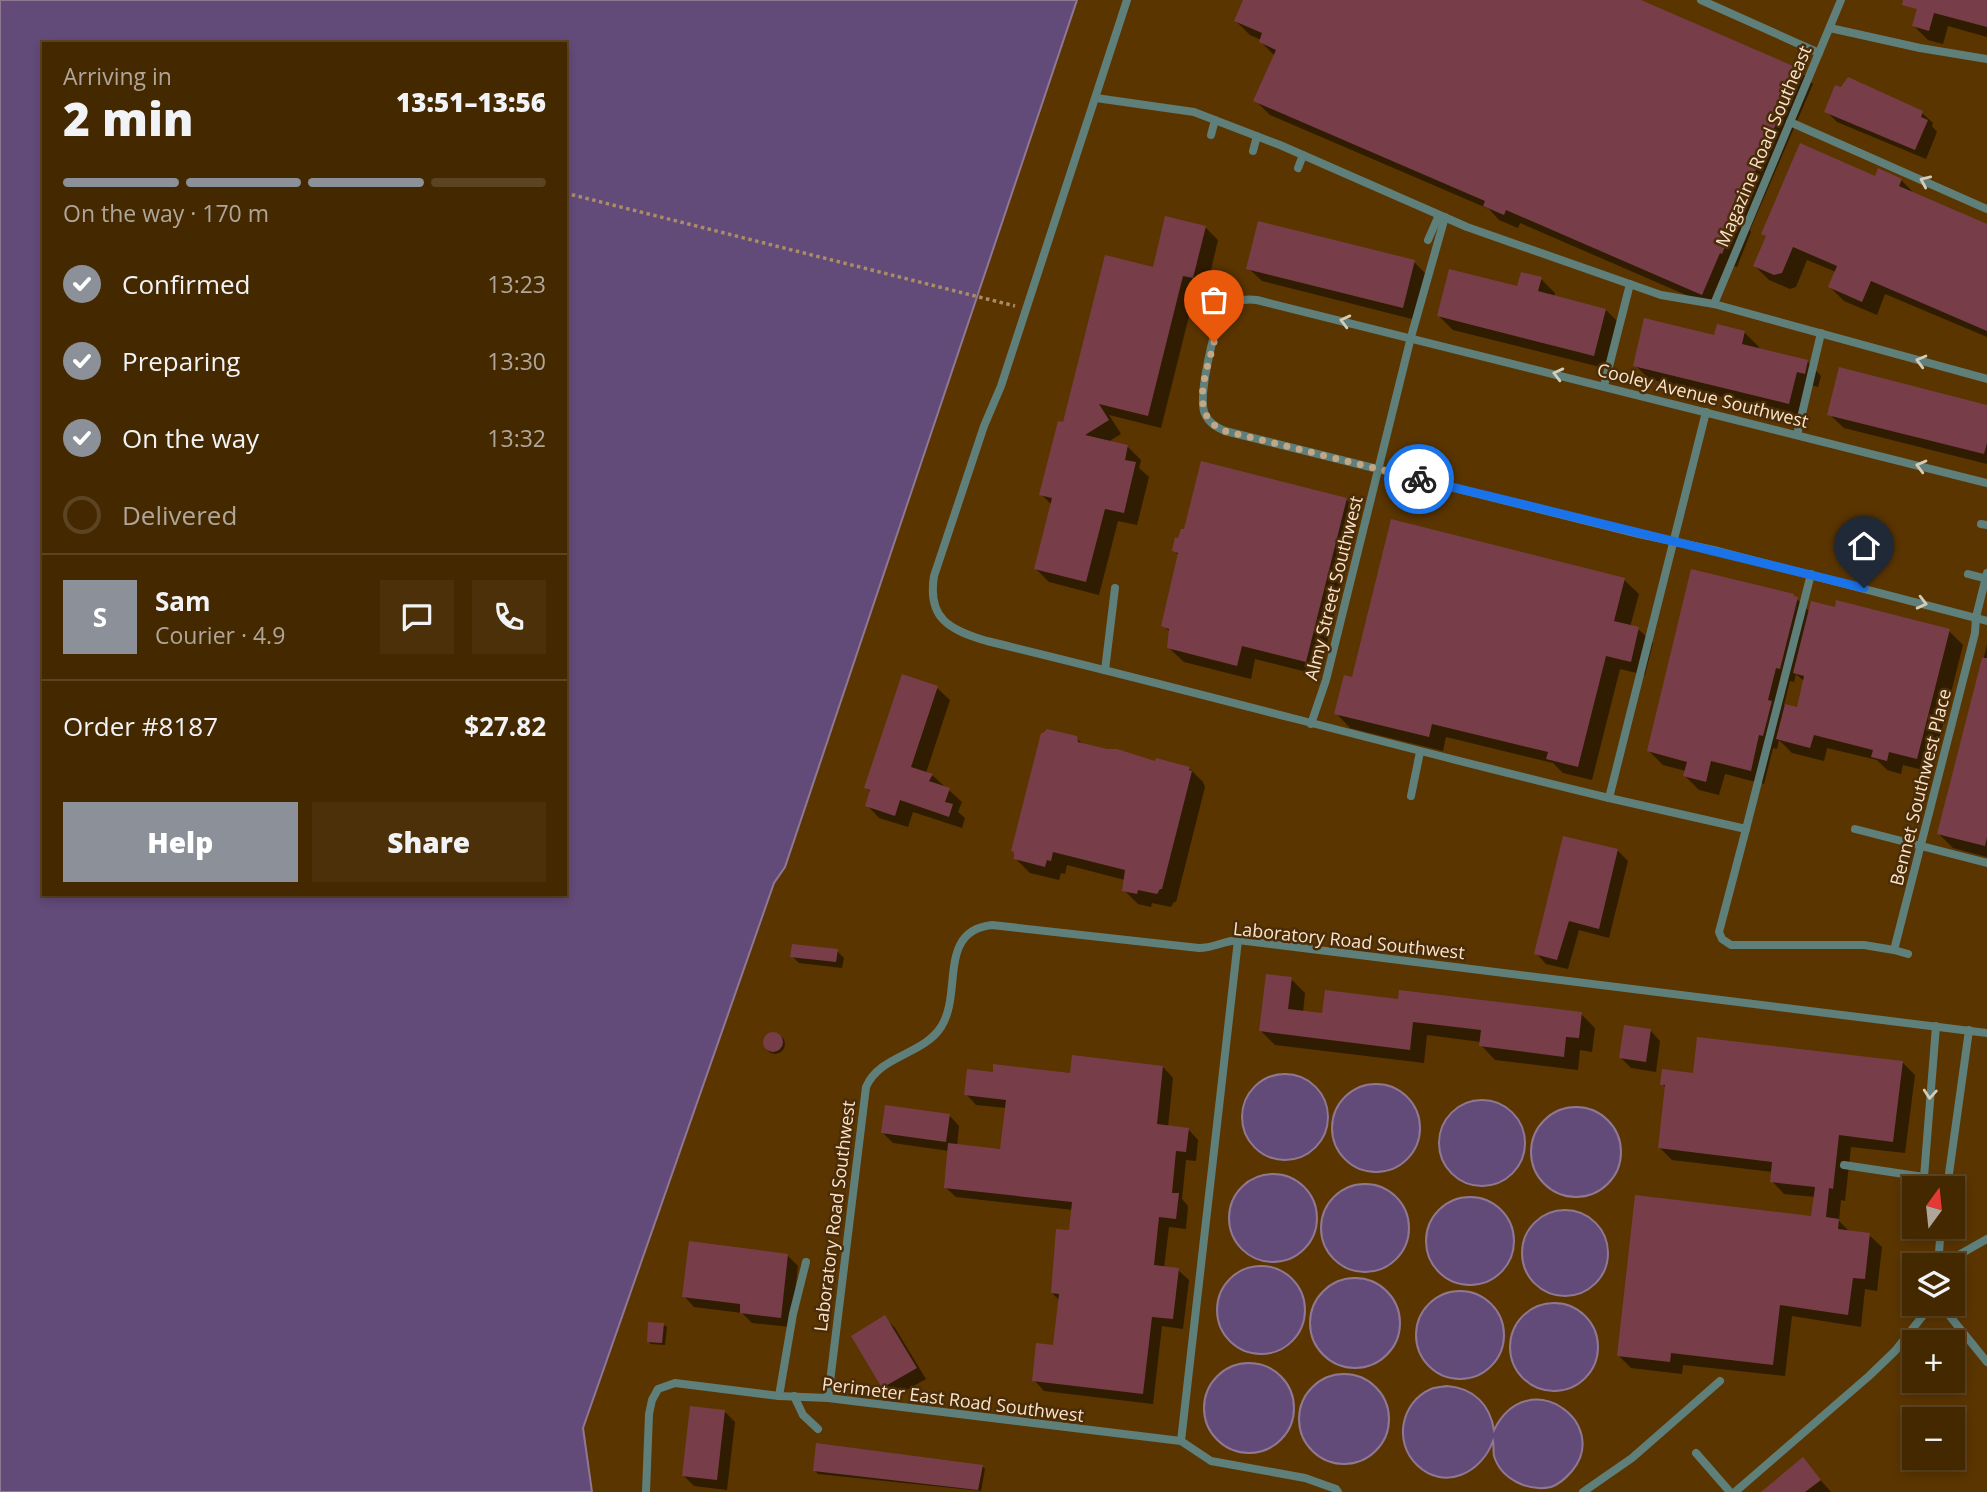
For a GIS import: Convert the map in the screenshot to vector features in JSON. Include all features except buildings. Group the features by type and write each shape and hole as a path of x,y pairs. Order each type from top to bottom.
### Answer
{"lane":[{"path":"1127,0 1001,386 984,426 934,576 932,589 939,615 949,626 961,633 1049,660 1105,670 1420,752 1746,829"},
{"path":"1701,0 1819,53"},
{"name":"Magazine Road Southeast","path":"1714,304 1841,0"},
{"path":"1830,28 1920,48 1987,59"},
{"path":"1096,97 1194,112 1303,155 1442,216 1661,295 1714,304 1987,379"},
{"path":"1210,135 1215,120"},
{"path":"1790,122 1987,209"},
{"path":"1253,151 1257,136"},
{"path":"1298,168 1303,155"},
{"path":"1428,240 1442,216"},
{"name":"Almy Street Southwest","path":"1311,724 1326,680 1442,216"},
{"path":"1604,386 1630,284"},
{"name":"Cooley Avenue Southwest","path":"1987,483 1261,300 1247,299 1230,304 1222,312 1202,392 1203,411 1217,428 1987,621"},
{"path":"1797,435 1821,333"},
{"path":"1609,798 1706,412"},
{"path":"1968,574 1986,577"},
{"path":"1811,575 1719,932 1722,939 1731,945 1864,945 1908,954"},
{"name":"Bennet Southwest Place","path":"1894,950 1975,633 1976,617 1986,577"},
{"path":"1105,670 1115,588"},
{"path":"1411,796 1420,752"},
{"path":"1856,829 1987,863"},
{"name":"Laboratory Road Southwest","path":"828,1398 866,1087 878,1069 921,1044 941,1027 949,1002 959,945 967,934 979,926 992,925 1199,948 1212,948 1226,941 1238,940 1987,1033"},
{"path":"1181,1441 1238,940"},
{"path":"1924,1176 1936,1026"},
{"path":"1949,1176 1969,1030"},
{"path":"1843,1165 1917,1176"},
{"path":"1962,1253 1987,1239"},
{"path":"779,1396 793,1314 806,1262"},
{"path":"1735,1492 1869,1376 1895,1351 1923,1316"},
{"path":"1950,1316 1987,1362"},
{"path":"1583,1492 1632,1458 1720,1381"},
{"name":"Perimeter East Road Southwest","path":"646,1492 649,1414 652,1401 658,1390 675,1383 779,1396 828,1398 1181,1441 1211,1461 1305,1478 1338,1492"},
{"path":"794,1396 803,1415 818,1429"},
{"path":"1696,1453 1730,1492"}],"path":[{"path":"567,193 1001,301"}],"shaded area":[{"path":"0,0 1077,0 785,867 774,883 583,1428 592,1492 0,1492"},
{"path":"1277,1074 1293,1074 1316,1086 1325,1100 1328,1117 1325,1134 1316,1148 1293,1160 1277,1160 1261,1153 1249,1141 1242,1125 1242,1109 1249,1093 1261,1081"},
{"path":"1376,1084 1393,1088 1407,1097 1416,1111 1420,1128 1416,1145 1407,1159 1393,1168 1376,1172 1359,1168 1345,1159 1336,1145 1332,1128 1336,1111 1345,1097 1359,1088"},
{"path":"1474,1100 1490,1100 1513,1112 1522,1126 1525,1143 1522,1160 1513,1174 1490,1186 1474,1186 1458,1179 1446,1167 1439,1151 1439,1135 1446,1119 1458,1107"},
{"path":"1576,1107 1593,1111 1608,1120 1617,1135 1621,1152 1617,1169 1608,1184 1593,1193 1576,1197 1559,1193 1544,1184 1535,1169 1531,1152 1535,1135 1544,1120 1559,1111"},
{"path":"1264,1174 1282,1174 1298,1181 1310,1193 1317,1209 1317,1227 1310,1243 1298,1255 1282,1262 1264,1262 1248,1255 1236,1243 1229,1227 1229,1209 1236,1193 1248,1181"},
{"path":"1365,1184 1390,1191 1402,1203 1409,1228 1402,1253 1390,1265 1365,1272 1340,1265 1328,1253 1321,1228 1328,1203 1340,1191"},
{"path":"1470,1197 1487,1200 1501,1210 1511,1224 1514,1241 1511,1258 1501,1272 1487,1282 1470,1285 1453,1282 1439,1272 1429,1258 1426,1241 1429,1224 1439,1210 1453,1200"},
{"path":"1557,1210 1573,1210 1596,1222 1605,1236 1608,1253 1605,1270 1596,1284 1573,1296 1557,1296 1541,1289 1529,1277 1522,1261 1522,1245 1529,1229 1541,1217"},
{"path":"1261,1266 1278,1269 1292,1279 1302,1293 1305,1310 1302,1327 1292,1341 1278,1351 1261,1354 1244,1351 1230,1341 1220,1327 1217,1310 1220,1293 1230,1279 1244,1269"},
{"path":"1355,1278 1372,1281 1387,1291 1397,1306 1400,1323 1397,1340 1387,1355 1372,1365 1355,1368 1338,1365 1323,1355 1313,1340 1310,1323 1313,1306 1323,1291 1338,1281"},
{"path":"1460,1291 1477,1294 1491,1304 1501,1318 1504,1335 1501,1352 1491,1366 1477,1376 1460,1379 1443,1376 1429,1366 1419,1352 1416,1335 1419,1318 1429,1304 1443,1294"},
{"path":"1545,1303 1563,1303 1579,1310 1591,1322 1598,1338 1598,1356 1591,1372 1579,1384 1563,1391 1545,1391 1529,1384 1517,1372 1510,1356 1510,1338 1517,1322 1529,1310"},
{"path":"1249,1363 1266,1367 1281,1376 1290,1391 1294,1408 1290,1425 1281,1440 1266,1449 1249,1453 1232,1449 1217,1440 1208,1425 1204,1408 1208,1391 1217,1376 1232,1367"},
{"path":"1344,1374 1361,1377 1376,1387 1386,1402 1389,1419 1386,1436 1376,1451 1361,1461 1344,1464 1327,1461 1312,1451 1302,1436 1299,1419 1302,1402 1312,1387 1327,1377"},
{"path":"1447,1386 1465,1390 1479,1399 1489,1413 1494,1430 1509,1410 1526,1401 1544,1400 1561,1407 1574,1419 1581,1435 1582,1453 1572,1471 1551,1487 1533,1488 1516,1482 1498,1464 1494,1456 1493,1441 1480,1462 1461,1475 1439,1477 1428,1473 1409,1456 1403,1434 1404,1423 1413,1403 1421,1395 1431,1389"}],"way so far":[{"path":"1214,342 1202,392 1203,411 1211,424 1225,431 1419,479"}],"route":[{"path":"1419,479 1864,588"}]}
